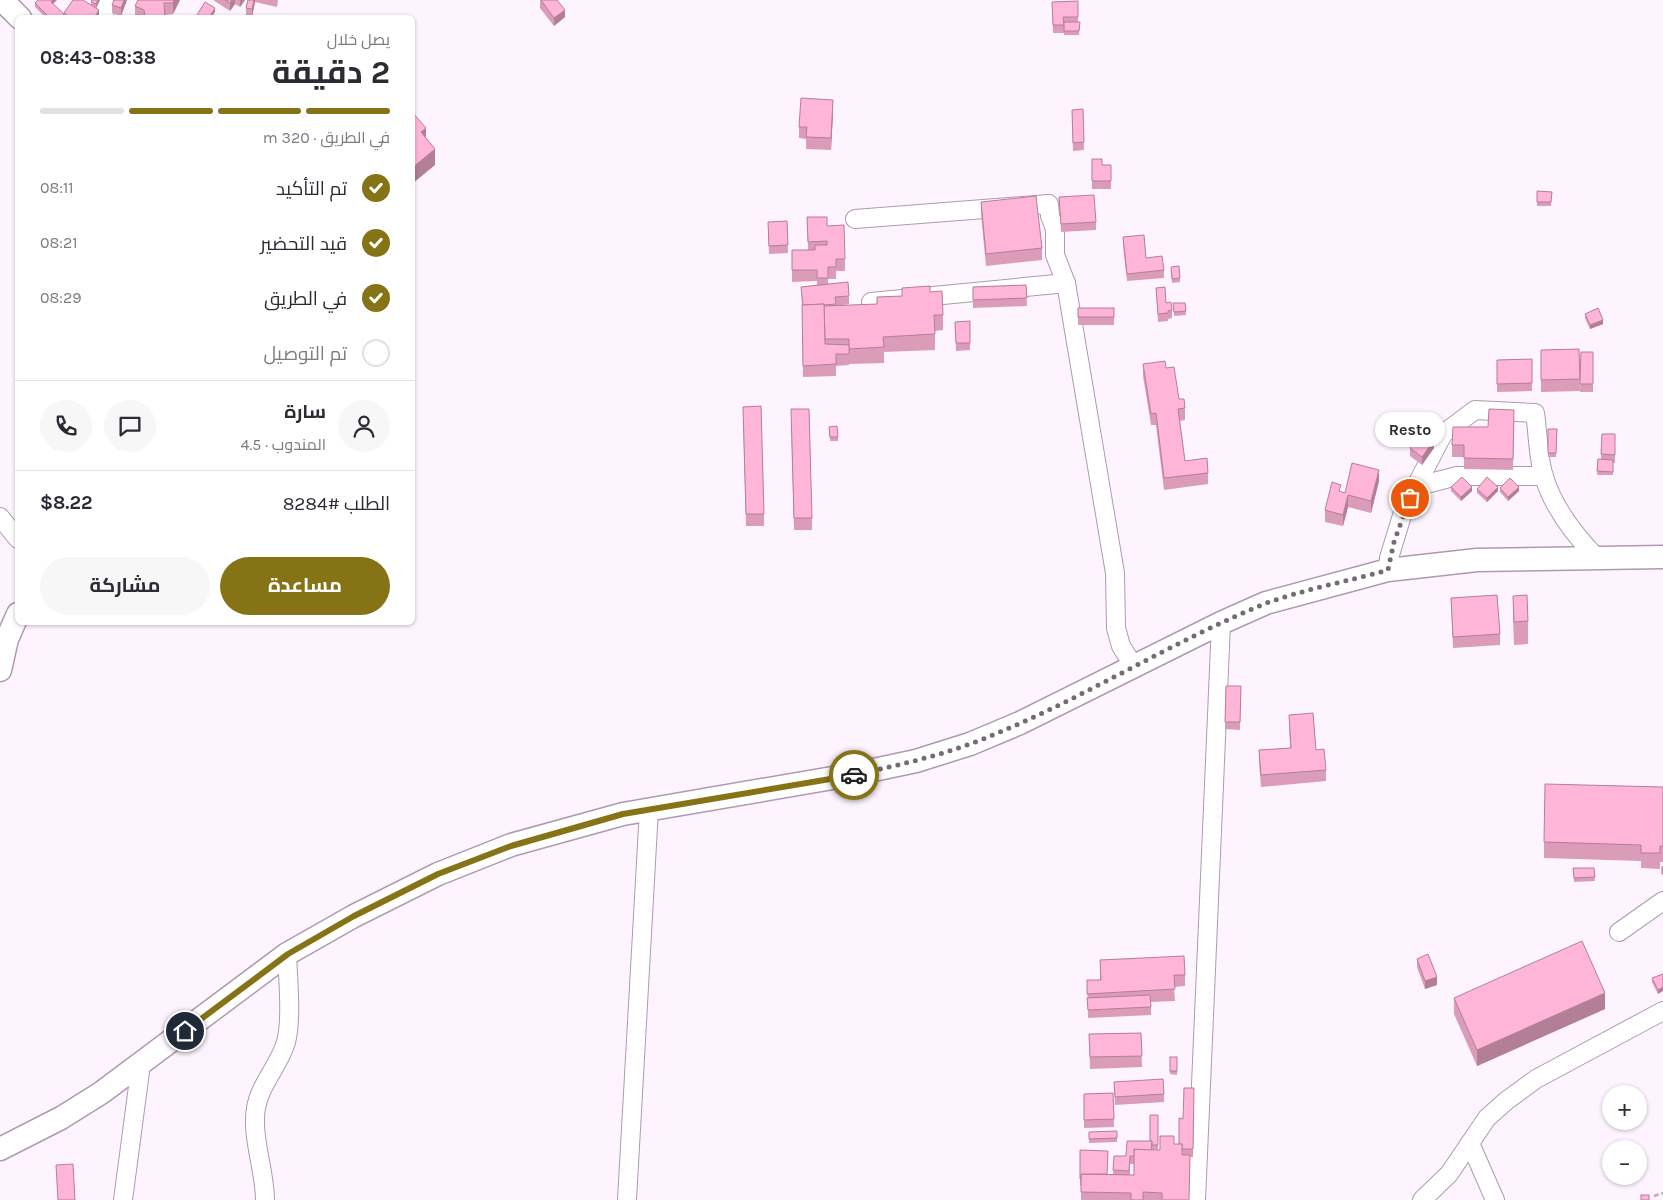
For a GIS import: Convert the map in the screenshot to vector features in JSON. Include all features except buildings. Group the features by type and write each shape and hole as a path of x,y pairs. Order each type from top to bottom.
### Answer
{"main road":[{"path":"2,0 17,15"},
{"path":"0,1148 24,1138 100,1093 288,954 354,916 438,874 544,835 649,809 850,775 916,761 970,744 1020,723 1220,623 1266,604 1388,570 1477,560 1599,560 1663,557"},
{"path":"0,670 7,639 15,621"},
{"path":"0,1135 24,1138"}],"street":[{"path":"103,15 109,0"},
{"path":"855,219 1048,204 1055,229 1055,255 1066,283 1115,573 1116,628 1121,646 1134,667"},
{"path":"871,302 1066,283"},
{"path":"1388,570 1389,558 1404,509 1444,434 1475,410 1535,413 1544,476 1557,507 1580,541 1599,560"},
{"path":"1415,488 1457,476 1544,476"},
{"path":"0,516 15,535"},
{"path":"1196,1200 1220,623"},
{"path":"627,1200 649,809"},
{"path":"1618,932 1663,901"},
{"path":"265,1200 265,1183 256,1128 256,1109 263,1085 278,1062 286,1041 288,954"},
{"path":"1422,1200 1449,1174 1487,1118 1536,1079 1663,1011"},
{"path":"123,1200 141,1064"},
{"path":"1470,1143 1495,1200"}],"path":[{"path":"1654,1196 1663,1193"}],"way so far":[{"path":"854,775 916,761 970,744 1020,723 1154,658 1220,623 1266,604 1388,570 1389,558 1404,509 1410,498"}],"place":[{"name":"Resto","path":"1410,498"}],"route":[{"path":"185,1031 288,954 354,916 438,874 511,846 623,814 854,775"}]}
